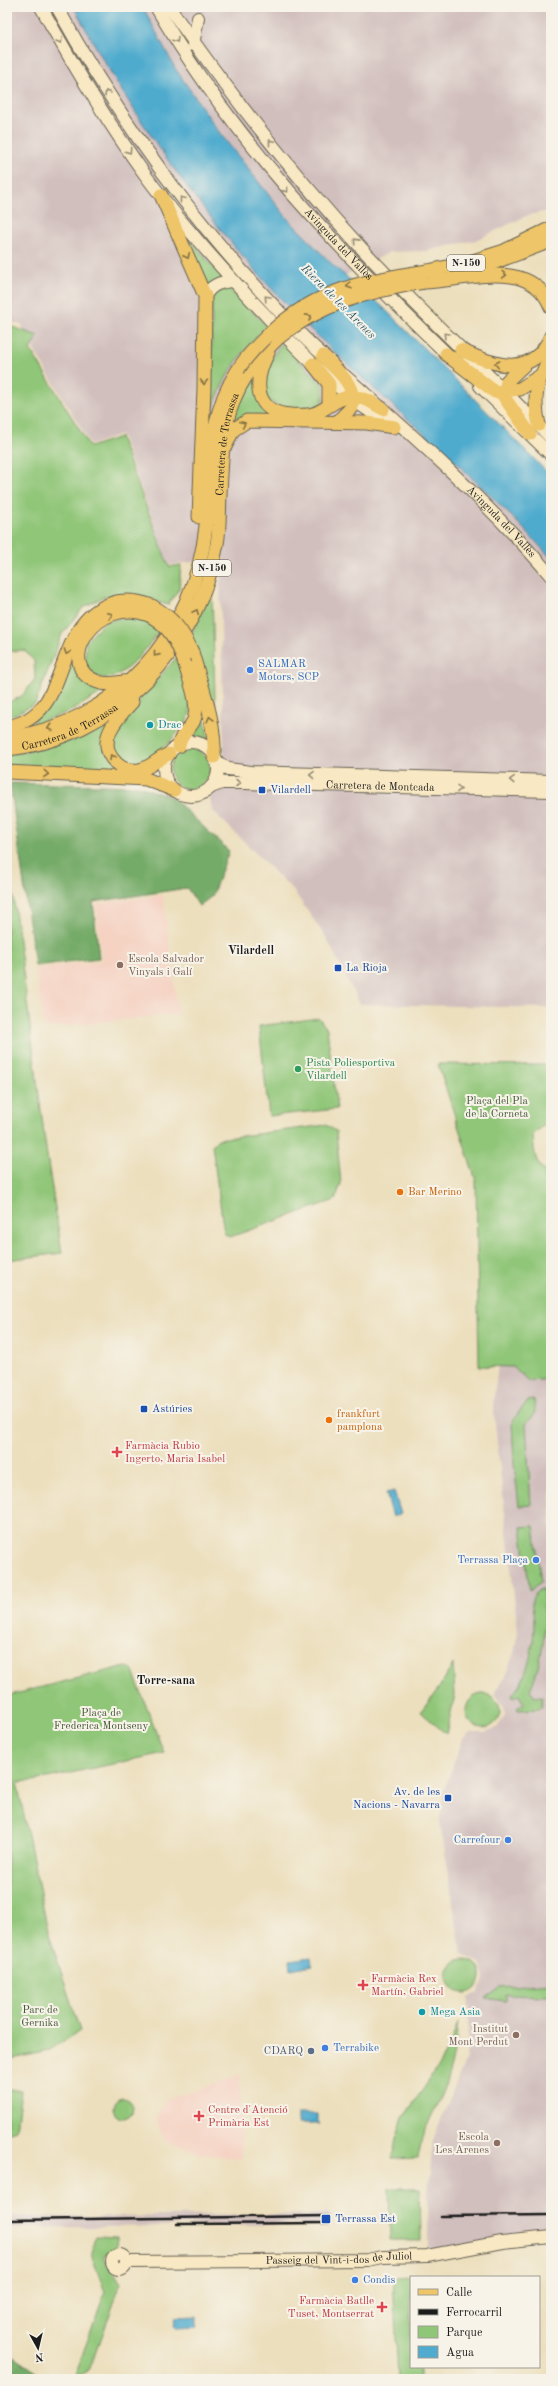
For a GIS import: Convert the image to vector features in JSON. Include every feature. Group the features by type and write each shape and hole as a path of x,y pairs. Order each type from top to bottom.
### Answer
{"main road":[{"name":"Avinguda del Vallès","path":"41,7 105,115 161,195 232,281 318,360 383,409 416,438 430,454 492,513 550,576"},
{"name":"Avinguda del Vallès","path":"56,7 122,115 172,187 220,247 318,360"},
{"name":"Avinguda del Vallès","path":"156,7 201,81 212,92 289,193 397,306 446,354 534,430 551,455"},
{"name":"Avinguda del Vallès","path":"176,11 184,28 193,41 304,183 364,251 504,392"},
{"path":"176,11 200,17 193,41 196,60 212,92"},
{"path":"161,195 205,296 204,388 198,518 202,556"},
{"path":"504,251 551,228"},
{"name":"Carretera de Terrassa","path":"7,749 44,742 84,726 126,699 160,668 190,623 211,572 218,535 222,442 227,419 242,372 277,339 305,319 338,302 426,277 523,246 551,234"},
{"name":"Carretera de Terrassa","path":"7,738 40,731 65,723 100,705 131,681 157,653 170,635 185,606 202,556 206,525 210,456 215,424 223,400 242,372 254,348 280,324 309,303 329,293 357,284 426,277 497,263 551,241"},
{"path":"497,263 514,260 551,248"},
{"path":"426,277 494,275 515,276 537,287 545,295 551,308"},
{"path":"205,296 209,290 218,283 232,281"},
{"path":"534,430 505,401 504,392 507,381 544,348 551,336"},
{"path":"277,339 261,371 260,393 266,405 274,411 286,414 305,415 318,412 329,405 352,397 366,399 383,409"},
{"path":"462,350 496,364 511,366 526,363"},
{"path":"446,354 495,392 504,392 525,387 540,376"},
{"path":"534,430 534,404 540,376 551,355"},
{"path":"318,360 350,385 352,397 349,413 337,422"},
{"path":"318,360 329,384 329,405"},
{"name":"Avinguda del Vallès","path":"352,397 369,412 394,427 430,454"},
{"path":"222,454 233,430 247,422 368,423 394,427"},
{"name":"Avinguda del Vallès","path":"534,430 551,438"},
{"path":"7,727 28,720 46,704 54,688 73,637 79,626 89,616 101,608 120,602 136,602 150,610 167,615 178,626 192,652 215,743 217,775 211,787 205,792 191,796 146,779 7,772"},
{"path":"131,681 104,683 88,677 79,661 81,645 93,626 110,614 150,610"},
{"path":"150,610 173,635 185,664 195,702 195,714 192,723 182,735 164,769 167,780 174,790"},
{"path":"160,668 146,687 115,721 108,732 107,743 113,760 121,767 129,770 148,767 187,743 202,745 215,759"},
{"name":"Carretera de Montcada","path":"215,759 228,769 251,772 551,781"},
{"name":"Carretera de Montcada","path":"211,787 222,783 240,782 551,791"},
{"name":"Passeig del Vint-i-dos de Juliol","path":"126,2262 367,2260 382,2257 428,2256 496,2243 551,2237"}],"shaded area":[{"path":"7,7 74,7 148,131 189,189 272,290 370,385 517,520 551,558 551,1008 360,1004 327,939 293,890 212,810 210,798 213,793 225,788 220,582 224,558 169,565 121,434 91,445 22,330 23,325 7,321"},
{"path":"143,7 551,7 551,210 526,216 476,240 426,251 390,252 345,276 288,219 219,132 175,68"},
{"name":"Escola Salvador Vinyals i Galí","path":"163,895 178,1014 45,1028 35,969 102,961 96,904"},
{"path":"551,1179 551,2238 428,2253 428,2192 433,2140 466,2058 468,1997 478,1992 485,1978 480,1963 462,1953 440,1821 443,1793 463,1739 470,1732 485,1732 496,1728 505,1715 504,1706 494,1693 504,1679 514,1653 518,1632 493,1405 499,1358"},
{"name":"Centre d'Atenció Primària Est","path":"240,2074 241,2159 204,2154 167,2141 160,2131 157,2120 158,2112 167,2099 204,2088"},
{"path":"329,2214 329,2224 7,2228 7,2216 96,2217"}],"green space":[{"path":"180,227 223,279 207,288"},
{"path":"229,288 267,326 240,356 226,378 211,415 212,298 218,291"},
{"path":"7,325 38,336 30,349 90,447 120,437 169,567 181,565 179,589 168,605 132,594 103,597 83,608 62,634 35,704 7,718 7,703 22,696 35,679 34,661 24,650 7,652"},
{"path":"282,343 323,385 323,399 317,406 306,409 283,408 274,404 268,398 265,391 264,382 266,374 273,356"},
{"path":"256,369 274,415 234,423 235,408"},
{"path":"212,591 216,734 191,635"},
{"path":"136,616 161,628 143,653 126,669 117,675 108,678 95,675 85,665 86,641 106,621"},
{"path":"74,655 107,689 71,711 31,725"},
{"path":"177,657 190,701 190,714 188,719 154,757 142,765 126,764 113,752 113,733 133,707"},
{"path":"201,704 209,741 198,736 188,735"},
{"path":"109,720 107,724 121,772 7,769 7,755 57,744"},
{"path":"186,749 194,749 201,752 207,758 210,769 207,780 201,786 194,789 186,789 179,786 173,780 170,773 170,765 173,758 179,752"},
{"path":"10,783 139,786 173,798 229,851 212,896 199,906 187,888 93,902 99,958 35,966"},
{"path":"7,848 46,1149 62,1253 7,1260"},
{"name":"Pista Poliesportiva Vilardell","path":"319,1018 327,1029 337,1109 269,1116 259,1026"},
{"name":"Plaça del Pla de la Corneta","path":"438,1064 551,1065 551,1120 533,1134 538,1163 545,1172 551,1175 551,1379 528,1381 514,1367 479,1366 476,1181"},
{"path":"326,1125 336,1131 341,1184 335,1200 230,1237 224,1233 212,1145 218,1139"},
{"path":"534,1400 535,1414 526,1424 531,1505 519,1506 514,1463 512,1421 528,1401"},
{"path":"534,1526 541,1582 530,1591 521,1527"},
{"path":"542,1588 544,1602 544,1640 539,1664 530,1690 535,1697 542,1696 542,1706 538,1709 518,1710 517,1708 524,1704 519,1695 513,1698 512,1695 523,1679 532,1650 534,1619 532,1600"},
{"path":"453,1664 455,1695 446,1734 421,1712 441,1685"},
{"path":"126,1666 132,1669 164,1753 33,1781 17,1782 48,1931 80,2031 48,2051 7,2060 7,1699 10,1695"},
{"path":"483,1694 489,1695 495,1699 499,1705 499,1717 495,1723 489,1727 483,1728 477,1727 471,1723 467,1717 466,1711 467,1705 471,1699 477,1695"},
{"path":"461,1959 467,1959 476,1964 480,1970 480,1982 476,1988 467,1993 461,1993 452,1988 447,1979 447,1973 452,1964"},
{"path":"551,1983 551,1996 505,1995 505,2001 485,1998 500,1987"},
{"path":"458,2023 454,2052 449,2073 423,2136 418,2158 392,2159 396,2138 403,2118 433,2075 448,2049"},
{"path":"7,2090 21,2090 16,2130 7,2133"},
{"path":"123,2098 130,2101 133,2108 130,2115 123,2118 116,2115 113,2108 116,2101"},
{"path":"389,2188 420,2188 421,2240 390,2240"},
{"path":"95,2236 116,2237 117,2250 115,2252 106,2253 104,2257 121,2283 90,2370 74,2378 105,2292 91,2254"},
{"path":"410,2277 410,2368 419,2368 419,2379 398,2379 393,2278"},
{"path":"7,2352 47,2379 7,2379"}],"water":[{"name":"Riera de les Arenes","path":"74,7 143,7 175,68 219,132 288,219 336,268 382,306 551,476 551,558 493,498 308,327 241,254 179,176 150,135 123,93"},
{"path":"394,1491 401,1514 393,1517 386,1493"},
{"path":"311,1957 312,1965 291,1969 290,1960"},
{"path":"298,2114 317,2114 317,2122 320,2124 298,2124"},
{"path":"197,2316 197,2327 176,2328 174,2325 176,2317"}],"railway":[{"path":"441,2216 551,2215"},
{"path":"7,2220 329,2216"},
{"path":"177,2224 329,2223"}],"place":[{"name":"SALMAR Motors, SCP","path":"250,670"},
{"name":"Drac","path":"150,725"},
{"name":"Vilardell","path":"262,790"},
{"name":"Escola Salvador Vinyals i Galí","path":"120,965"},
{"name":"La Rioja","path":"338,968"},
{"name":"Pista Poliesportiva Vilardell","path":"298,1069"},
{"name":"Bar Merino","path":"400,1192"},
{"name":"Astúries","path":"144,1409"},
{"name":"frankfurt pamplona","path":"329,1420"},
{"name":"Farmàcia Rubio Ingerto, Maria Isabel","path":"117,1452"},
{"name":"Terrassa Plaça","path":"536,1560"},
{"name":"Av. de les Nacions - Navarra","path":"448,1798"},
{"name":"Carrefour","path":"508,1840"},
{"name":"Farmàcia Rex Martín, Gabriel","path":"363,1985"},
{"name":"Mega Asia","path":"422,2012"},
{"name":"Institut Mont Perdut","path":"516,2035"},
{"name":"Terrabike","path":"325,2048"},
{"name":"CDARQ","path":"311,2051"},
{"name":"Centre d'Atenció Primària Est","path":"199,2116"},
{"name":"Escola Les Arenes","path":"497,2143"},
{"name":"Terrassa Est","path":"326,2219"},
{"name":"Condis","path":"355,2280"},
{"name":"Farmàcia Batlle Tuset, Montserrat","path":"382,2307"}],"district":[{"name":"Vilardell","path":"251,951"},
{"name":"Torre-sana","path":"166,1681"}],"park label":[{"name":"Plaça de Frederica Montseny","path":"101,1719"},
{"name":"Parc de Gernika","path":"40,2016"}]}
